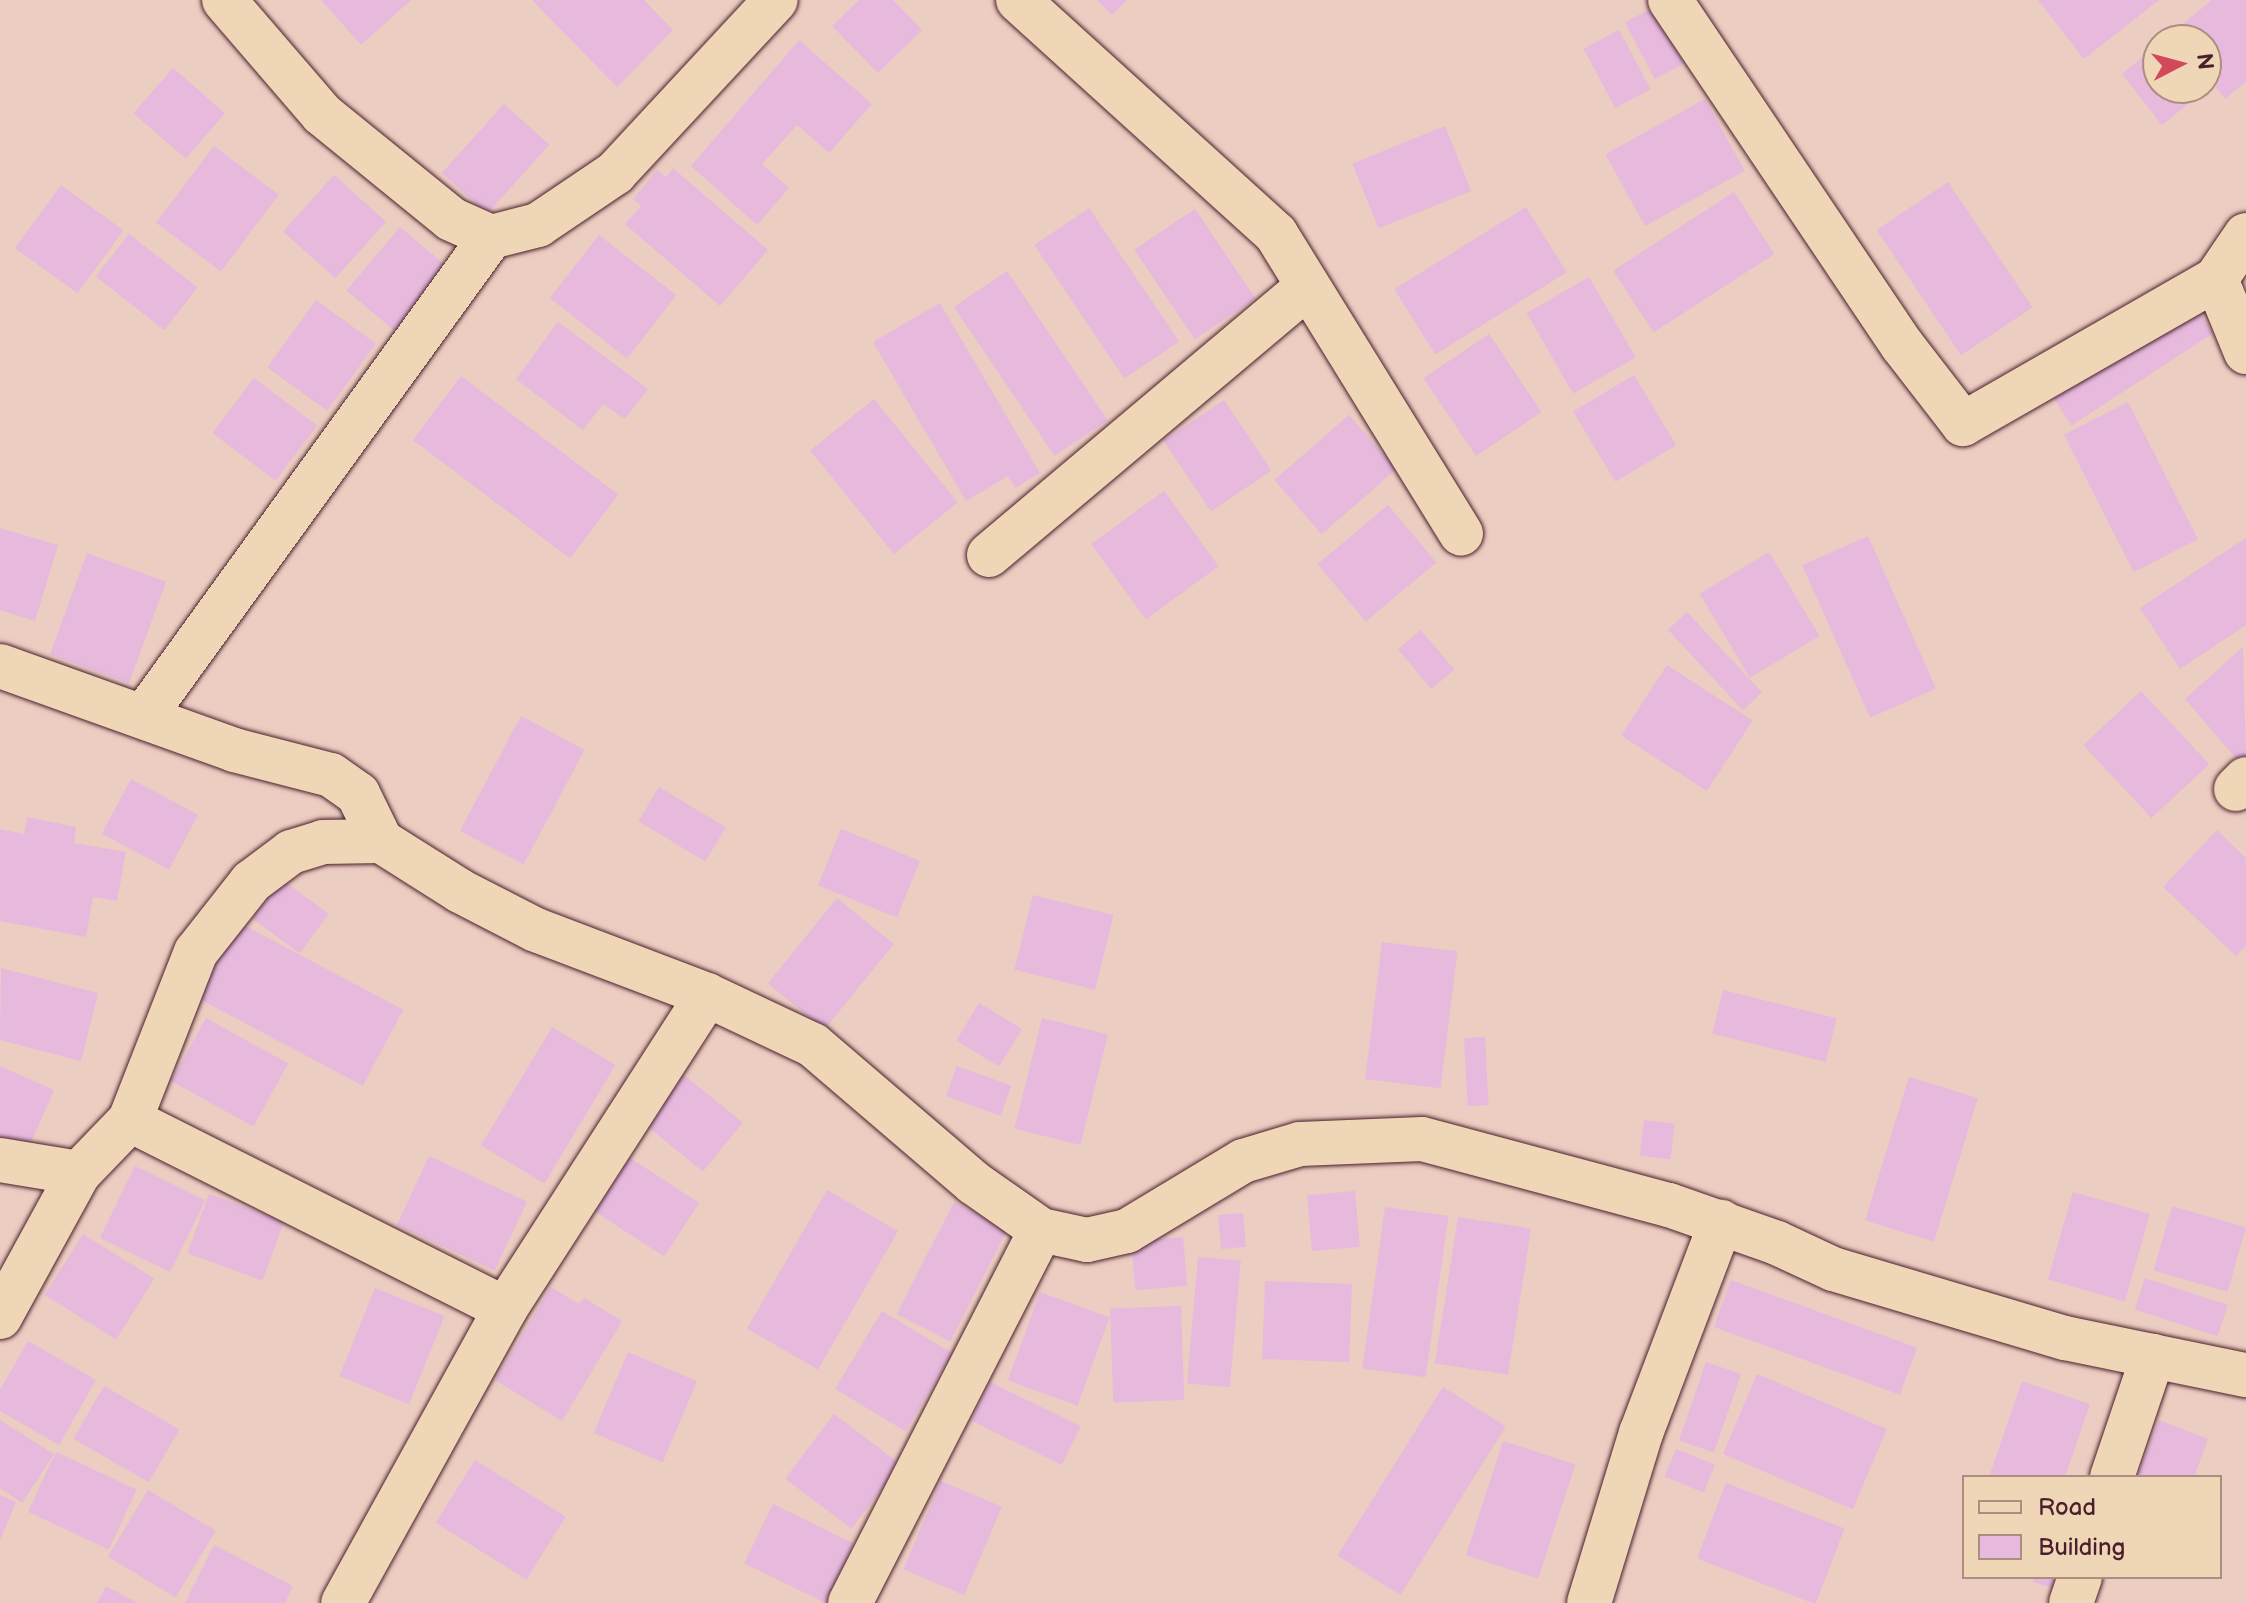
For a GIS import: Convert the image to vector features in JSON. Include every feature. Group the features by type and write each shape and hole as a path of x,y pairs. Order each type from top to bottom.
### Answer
{"street":[{"path":"224,0 322,114 451,219 491,237 538,225 615,173 776,0"},
{"path":"1018,0 1245,201 1276,234 1461,533"},
{"path":"1670,0 1902,345 1963,424 2216,279 2246,235"},
{"path":"144,716 491,237"},
{"path":"2216,279 2246,352"},
{"path":"989,555 1308,286"},
{"path":"0,666 234,750 331,775 358,794 381,841 460,891 536,930 707,995 813,1045 974,1183 1041,1230 1087,1240 1127,1231 1243,1161 1300,1144 1422,1139 1497,1156 1721,1222 1905,1292 2065,1338 2246,1375"},
{"path":"0,1317 79,1173 130,1120 196,952 251,882 301,848 323,842 381,841"},
{"path":"343,1603 505,1309 707,995"},
{"path":"130,1120 505,1309"},
{"path":"0,1160 79,1173"},
{"path":"1589,1603 1641,1433 1721,1222"},
{"path":"850,1603 1041,1230"},
{"path":"2113,1475 2153,1356"},
{"path":"2071,1603 2079,1579"}],"building":[{"path":"321,0 411,0 361,45"},
{"path":"532,0 644,0 673,30 617,87"},
{"path":"859,0 893,0 922,30 878,73 832,26"},
{"path":"1097,0 1127,0 1112,15"},
{"path":"2038,0 2159,0 2084,59"},
{"path":"2212,0 2246,0 2246,82 2225,99 2222,95 2222,24 2183,24"},
{"path":"1654,7 1684,64 1655,79 1625,22"},
{"path":"1619,30 1650,89 1615,108 1584,49"},
{"path":"799,40 872,104 829,153 797,125 762,164 789,188 757,225 691,166"},
{"path":"2142,57 2142,100 2122,74"},
{"path":"173,68 225,113 186,159 134,113"},
{"path":"1705,99 1745,171 1645,226 1605,154"},
{"path":"504,104 549,145 487,214 442,173"},
{"path":"2146,104 2188,104 2162,125"},
{"path":"1445,126 1471,191 1379,228 1352,163"},
{"path":"214,146 279,195 221,271 156,223"},
{"path":"673,168 768,250 720,306 625,224 641,206 633,199 657,170 666,177"},
{"path":"334,175 386,222 335,278 283,231"},
{"path":"1948,182 2032,307 1961,355 1877,230"},
{"path":"61,185 123,230 77,293 15,248"},
{"path":"1734,192 1774,254 1654,332 1613,270"},
{"path":"1526,207 1567,272 1435,354 1395,289"},
{"path":"1089,208 1179,341 1124,378 1034,245"},
{"path":"1195,209 1255,299 1195,339 1134,250"},
{"path":"400,227 459,276 406,340 347,291"},
{"path":"129,234 198,288 164,330 96,277"},
{"path":"599,235 676,295 627,358 550,298"},
{"path":"1007,271 1108,420 1055,456 954,307"},
{"path":"1589,277 1636,358 1573,394 1527,313"},
{"path":"316,300 376,343 327,411 267,367"},
{"path":"940,303 1040,473 1015,488 1008,476 966,501 873,342"},
{"path":"2194,304 2213,333 2071,425 2052,396"},
{"path":"558,322 648,389 625,419 603,404 583,430 516,379"},
{"path":"1489,334 1542,412 1476,456 1424,378"},
{"path":"1634,375 1676,445 1615,482 1573,412"},
{"path":"461,376 618,495 570,558 413,440"},
{"path":"254,378 317,426 276,481 212,433"},
{"path":"874,399 958,502 894,554 810,451"},
{"path":"1224,400 1272,470 1211,511 1163,441"},
{"path":"2128,402 2198,539 2134,572 2064,435"},
{"path":"1349,415 1396,469 1322,534 1274,480"},
{"path":"1164,491 1219,566 1146,619 1091,544"},
{"path":"1388,505 1436,562 1366,622 1318,564"},
{"path":"0,528 58,545 35,621 0,610"},
{"path":"1868,536 1936,689 1870,718 1802,565"},
{"path":"2246,538 2246,625 2180,669 2140,608"},
{"path":"1769,552 1819,636 1750,678 1700,594"},
{"path":"87,553 166,582 129,683 50,654"},
{"path":"1687,612 1762,692 1743,710 1668,630"},
{"path":"1421,630 1454,670 1431,689 1398,649"},
{"path":"2243,647 2246,756 2239,762 2185,699"},
{"path":"1667,665 1753,721 1707,791 1621,735"},
{"path":"2141,691 2209,764 2151,818 2083,745"},
{"path":"521,716 585,750 524,865 460,831"},
{"path":"131,779 198,815 169,869 102,834"},
{"path":"659,787 726,827 705,861 638,821"},
{"path":"27,817 76,827 74,843 126,852 117,901 93,897 86,937 0,921 0,829 24,834"},
{"path":"841,829 920,861 897,917 818,886"},
{"path":"2217,830 2246,858 2246,946 2236,956 2163,887"},
{"path":"281,879 329,914 300,953 252,919"},
{"path":"1033,895 1114,915 1095,990 1014,970"},
{"path":"837,898 894,944 825,1029 768,983"},
{"path":"238,922 403,1010 363,1086 198,998"},
{"path":"1382,942 1457,951 1441,1088 1365,1079"},
{"path":"1,968 98,993 81,1061 0,1040"},
{"path":"1723,990 1837,1018 1826,1062 1712,1034"},
{"path":"979,1003 1022,1029 999,1066 956,1041"},
{"path":"206,1018 288,1064 253,1127 171,1081"},
{"path":"1042,1018 1108,1034 1080,1145 1014,1129"},
{"path":"552,1027 615,1065 544,1183 481,1145"},
{"path":"1485,1037 1489,1105 1468,1106 1464,1038"},
{"path":"0,1066 54,1090 24,1158 0,1147"},
{"path":"957,1066 1012,1086 1001,1116 946,1096"},
{"path":"679,1071 743,1123 703,1172 639,1120"},
{"path":"1909,1077 1978,1098 1934,1241 1865,1220"},
{"path":"1644,1120 1675,1124 1670,1160 1640,1156"},
{"path":"429,1156 527,1202 495,1271 397,1225"},
{"path":"627,1156 699,1203 664,1257 592,1210"},
{"path":"135,1166 205,1200 170,1272 100,1238"},
{"path":"827,1190 898,1231 818,1370 747,1329"},
{"path":"1355,1191 1360,1247 1312,1251 1307,1195"},
{"path":"2073,1192 2150,1214 2125,1302 2048,1279"},
{"path":"209,1194 284,1221 263,1281 187,1253"},
{"path":"954,1202 1007,1229 950,1342 897,1314"},
{"path":"2172,1206 2246,1227 2228,1292 2154,1270"},
{"path":"1385,1207 1448,1216 1426,1377 1362,1368"},
{"path":"1243,1213 1246,1247 1221,1249 1218,1215"},
{"path":"1458,1217 1531,1229 1508,1375 1435,1363"},
{"path":"83,1234 154,1279 116,1340 45,1295"},
{"path":"1183,1237 1187,1286 1135,1290 1131,1242"},
{"path":"1198,1257 1241,1261 1230,1387 1187,1384"},
{"path":"2145,1278 2228,1305 2218,1336 2135,1309"},
{"path":"1731,1280 1917,1348 1900,1395 1714,1327"},
{"path":"1265,1281 1352,1284 1349,1362 1262,1359"},
{"path":"551,1287 579,1304 584,1298 622,1321 562,1421 495,1380"},
{"path":"375,1288 445,1316 409,1404 339,1376"},
{"path":"1040,1292 1110,1317 1077,1406 1008,1380"},
{"path":"1181,1306 1184,1400 1113,1402 1110,1308"},
{"path":"882,1311 952,1353 905,1431 835,1389"},
{"path":"28,1341 96,1380 59,1445 0,1411 0,1390"},
{"path":"628,1352 697,1381 663,1462 594,1433"},
{"path":"1706,1362 1741,1374 1714,1453 1679,1440"},
{"path":"1757,1374 1887,1429 1853,1509 1723,1454"},
{"path":"2022,1381 2090,1404 2066,1475 1990,1475"},
{"path":"990,1382 1081,1426 1062,1465 971,1421"},
{"path":"104,1386 179,1430 149,1482 74,1439"},
{"path":"1443,1387 1506,1426 1400,1595 1338,1556"},
{"path":"834,1414 900,1464 852,1529 785,1479"},
{"path":"0,1420 54,1454 22,1503 0,1488"},
{"path":"2159,1420 2208,1439 2195,1475 2138,1475"},
{"path":"1503,1441 1575,1464 1538,1579 1466,1555"},
{"path":"1676,1449 1715,1465 1704,1493 1665,1477"},
{"path":"56,1452 137,1490 109,1549 28,1512"},
{"path":"475,1460 566,1517 527,1579 436,1523"},
{"path":"941,1481 1002,1507 964,1595 903,1569"},
{"path":"1726,1483 1845,1529 1816,1603 1697,1559"},
{"path":"148,1490 216,1531 176,1598 108,1557"},
{"path":"0,1495 16,1502 0,1540"},
{"path":"773,1504 854,1543 825,1603 744,1563"},
{"path":"214,1545 293,1586 285,1603 185,1603"},
{"path":"2034,1579 2055,1579 2053,1588 2033,1582"},
{"path":"106,1586 138,1603 97,1603"}]}
